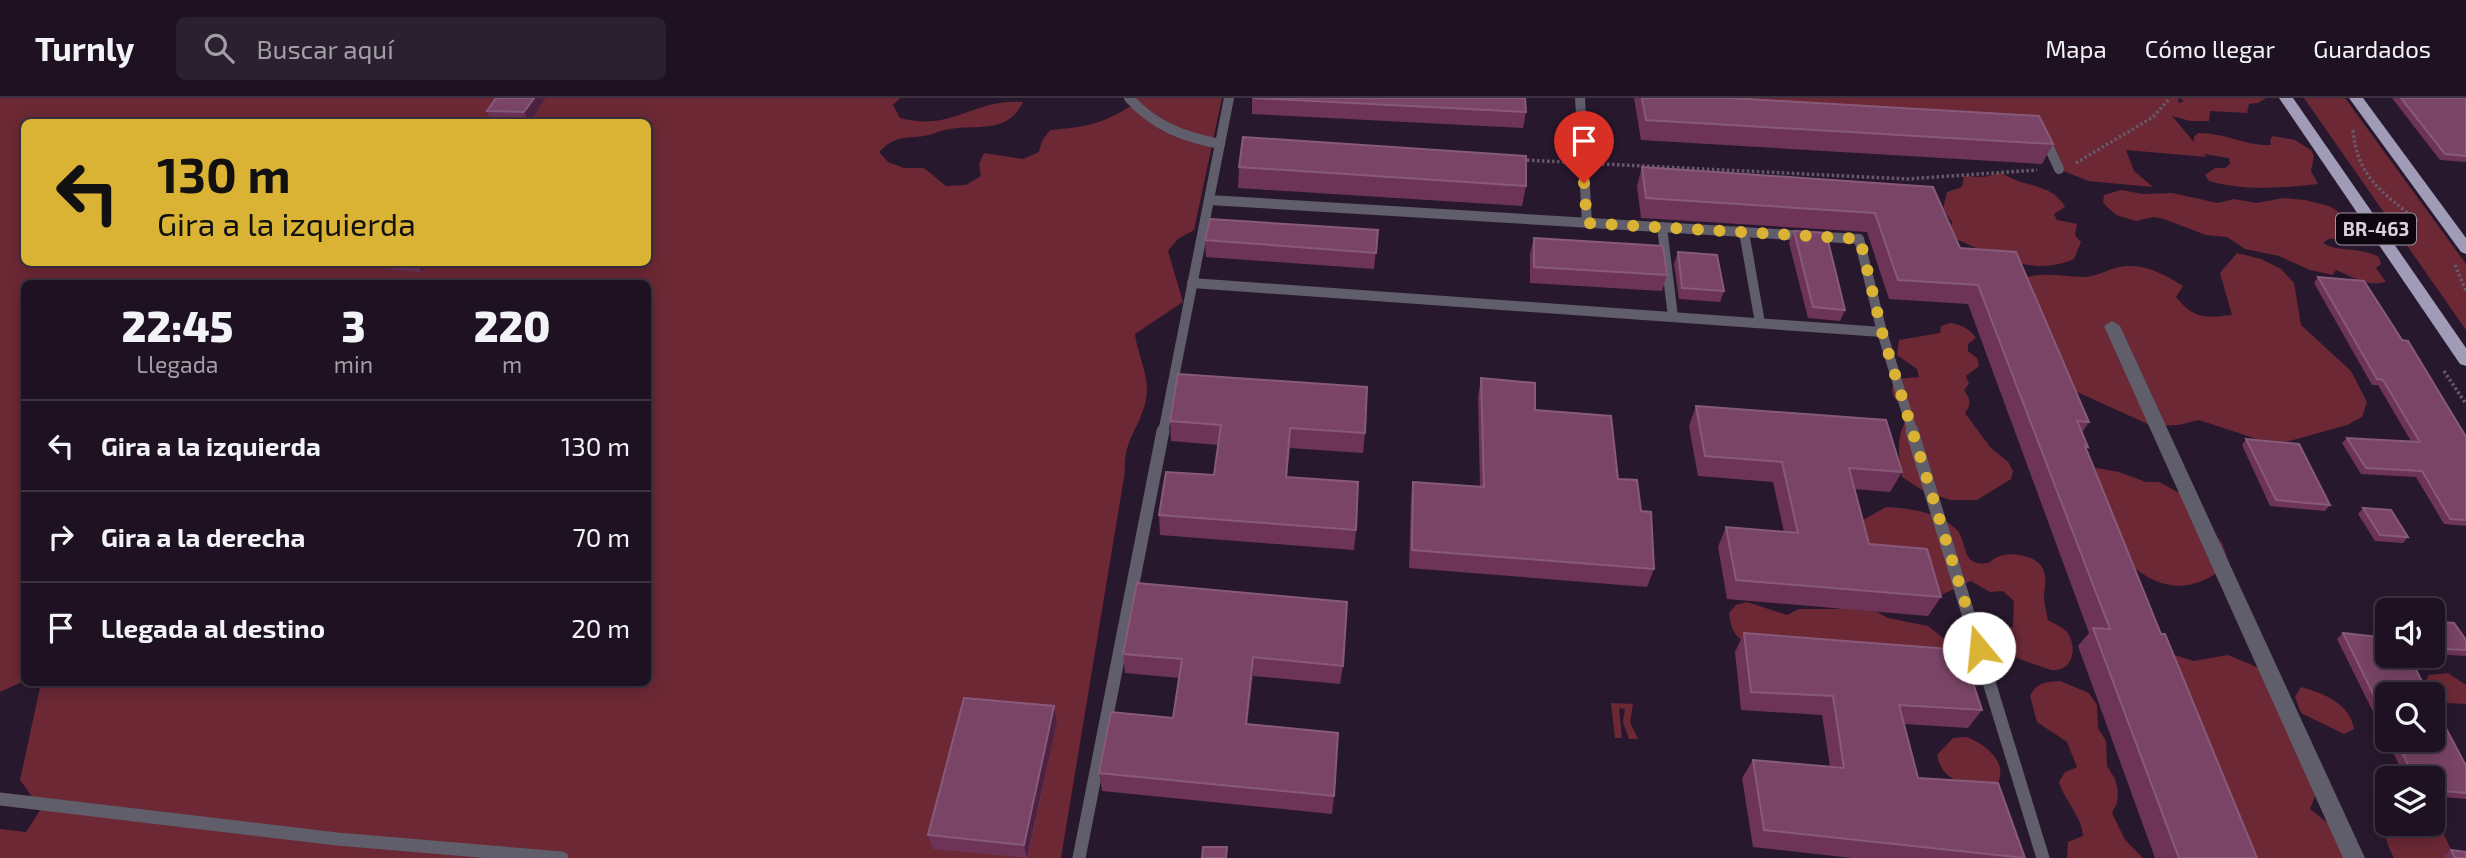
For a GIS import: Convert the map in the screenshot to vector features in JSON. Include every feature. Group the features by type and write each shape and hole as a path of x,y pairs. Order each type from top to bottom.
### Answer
{"main road":[{"name":"BR-463","path":"2286,98 2466,360"},
{"name":"BR-463","path":"2356,98 2466,249"}],"street":[{"path":"2112,327 2354,858"}],"lane":[{"path":"1129,98 1153,122 1174,134 1220,144"},
{"path":"1079,858 1229,98"},
{"path":"1580,98 1587,223"},
{"path":"2038,124 2059,169"},
{"path":"1209,200 1860,239 1882,332 2043,858"},
{"path":"1662,228 1673,317"},
{"path":"1744,232 1760,323"},
{"path":"1192,283 1882,332"},
{"path":"0,799 337,839 562,858"}],"path":[{"path":"1513,159 1907,179 2059,169 2070,166 2152,117 2170,98"},
{"path":"2352,124 2354,147 2365,172 2387,196 2425,228"},
{"path":"2452,259 2466,290"}],"shaded area":[{"path":"0,98 900,98 893,105 900,118 918,121 949,118 1006,102 1023,102 1016,113 999,124 956,128 903,138 879,152 888,162 904,168 924,168 946,186 966,185 981,176 979,164 984,153 1023,159 1039,152 1042,141 1050,130 1084,126 1103,120 1134,104 1134,98 1222,98 1194,230 1178,239 1168,251 1183,302 1135,334 1146,377 1147,395 1126,452 1061,858 0,858 0,829 26,832 41,809 20,780 40,686 651,686 651,280 21,280 21,682 0,692"},
{"path":"1707,98 2179,98 2178,103 2184,101 2180,98 2266,98 2249,104 2247,113 2210,111 2209,121 2190,121 2172,116 2194,142 2198,133 2262,145 2271,145 2273,136 2295,140 2311,150 2314,156 2311,171 2318,184 2263,188 2222,184 2209,181 2205,175 2215,168 2225,168 2230,164 2229,158 2126,150 2134,171 2153,187 2088,181 2059,169 2042,121 1707,101"},
{"path":"2304,98 2345,98 2466,264 2466,330"},
{"path":"2000,173 2057,196 2065,207 2054,214 2057,220 2077,224 2075,235 2081,242 2074,259 2044,266 2029,265 2000,258 1950,234 1952,222 1943,209 1947,192 1962,187 1964,176 1984,177"},
{"path":"2121,190 2143,194 2172,193 2218,203 2234,199 2257,203 2283,198 2329,206 2358,224 2347,238 2328,239 2323,243 2379,257 2381,264 2376,268 2386,282 2366,282 2336,270 2333,275 2310,270 2279,256 2245,249 2227,237 2206,235 2164,219 2153,217 2136,221 2116,215 2103,203 2104,195"},
{"path":"2237,253 2261,259 2281,269 2294,283 2301,325 2351,371 2367,402 2362,417 2347,425 2286,442 2257,439 2199,420 2178,425 2152,426 2075,391 2023,278 2045,275 2087,277 2124,266 2142,267 2183,286 2176,297 2189,310 2214,317 2232,315 2220,273"},
{"path":"1950,323 1965,328 1976,338 1968,344 1968,351 1977,358 1979,366 1966,376 1969,384 1964,390 1969,404 1965,413 1990,447 2008,462 2013,471 2011,479 1977,500 1951,500 1925,492 1902,477 1900,439 1908,418 1892,390 1896,379 1919,377 1917,369 1897,355 1899,340 1940,333 1941,326"},
{"path":"2091,467 2119,472 2146,482 2159,482 2185,496 2222,543 2229,563 2204,580 2178,586 2153,580 2140,572 2113,549 2108,541"},
{"path":"1886,507 1904,508 1940,518 1955,528 1973,561 1989,563 1999,556 2011,554 2039,563 2045,579 2044,599 2048,620 2068,633 2073,646 2068,664 2058,670 2051,670 2016,658 1993,644 1988,637 1993,627 2013,627 2014,601 2003,591 1990,592 1971,581 1939,596 1845,530"},
{"path":"1747,602 1787,615 1799,609 1838,609 1848,604 1875,611 1888,618 1928,626 1951,644 1951,655 1762,652 1739,638 1730,622 1729,613 1736,605"},
{"path":"2163,651 2193,661 2228,655 2259,668 2318,789 2310,809 2339,832 2360,858 2212,858"},
{"path":"2448,673 2466,685 2466,704 2447,703 2445,682 2427,682 2429,675"},
{"path":"2060,681 2089,693 2097,705 2098,728 2106,741 2107,766 2118,791 2117,803 2112,813 2125,840 2143,858 2067,858 2068,842 2083,836 2080,822 2059,782 2065,772 2077,767 2067,742 2037,722 2030,696 2042,684"},
{"path":"2301,687 2335,701 2347,712 2354,729 2344,734 2301,713 2295,697"},
{"path":"1611,703 1633,704 1630,722 1638,739 1629,739 1623,722 1625,709 1619,708 1622,738 1615,738"},
{"path":"1967,737 1994,755 2000,769 1997,785 1960,782 1945,773 1940,765 1937,755 1953,738"},
{"path":"2385,836 2445,836 2455,858 2394,858"}],"building":[{"path":"496,98 534,98 524,112 487,111"},
{"path":"1253,98 1525,98 1526,112"},
{"path":"1642,98 1729,98 2039,116 2053,144 1646,120"},
{"path":"2401,98 2466,98 2466,156 2445,154"},
{"path":"1243,137 1526,156 1526,186 1239,167"},
{"path":"1642,167 1933,187 1960,248 2016,252 2089,422 2077,421 2088,447 2085,446 2161,634 2165,634 2257,858 2179,858 2093,628 2110,629 1978,285 1898,280 1875,213 1646,198"},
{"path":"1210,219 1378,230 1376,253 1205,240"},
{"path":"1794,231 1826,233 1845,310 1813,307"},
{"path":"1534,238 1663,246 1667,275 1534,267"},
{"path":"1678,252 1717,255 1724,291 1682,288"},
{"path":"2318,277 2364,281 2402,340 2408,341 2466,437 2466,520 2450,519 2422,471 2366,468 2347,438 2420,442 2383,380 2377,379"},
{"path":"1178,374 1367,387 1365,433 1290,428 1286,477 1358,482 1356,530 1159,515 1166,472 1214,475 1221,425 1170,421"},
{"path":"1481,378 1535,383 1535,410 1611,416 1618,479 1637,480 1641,511 1651,512 1654,569 1412,550 1413,482 1484,487"},
{"path":"1696,406 1886,420 1902,472 1849,468 1869,544 1927,549 1941,597 1736,580 1726,527 1798,533 1782,462 1705,456"},
{"path":"2246,439 2299,444 2330,505 2276,500"},
{"path":"2363,508 2391,510 2408,537 2380,535"},
{"path":"1137,583 1347,602 1343,666 1253,657 1246,724 1338,733 1334,796 1099,773 1111,712 1173,718 1182,659 1123,654"},
{"path":"2445,622 2454,623 2466,640 2466,650 2445,649"},
{"path":"1744,633 1962,650 1982,710 1899,705 1918,778 1998,783 2025,858 1764,830 1753,760 1844,768 1833,696 1751,692"},
{"path":"2343,633 2375,637 2375,668 2415,668 2422,682 2375,682 2375,698"},
{"path":"964,698 1054,706 1024,845 928,835"},
{"path":"2445,726 2466,764 2466,793 2445,791 2445,766 2409,766 2402,752 2445,752"},
{"path":"1203,847 1227,847 1226,858 1202,858"},
{"path":"2451,850 2466,852 2466,858 2455,858"}],"route":[{"path":"1584,183 1587,223 1860,239 1882,332 1979,648"}]}
